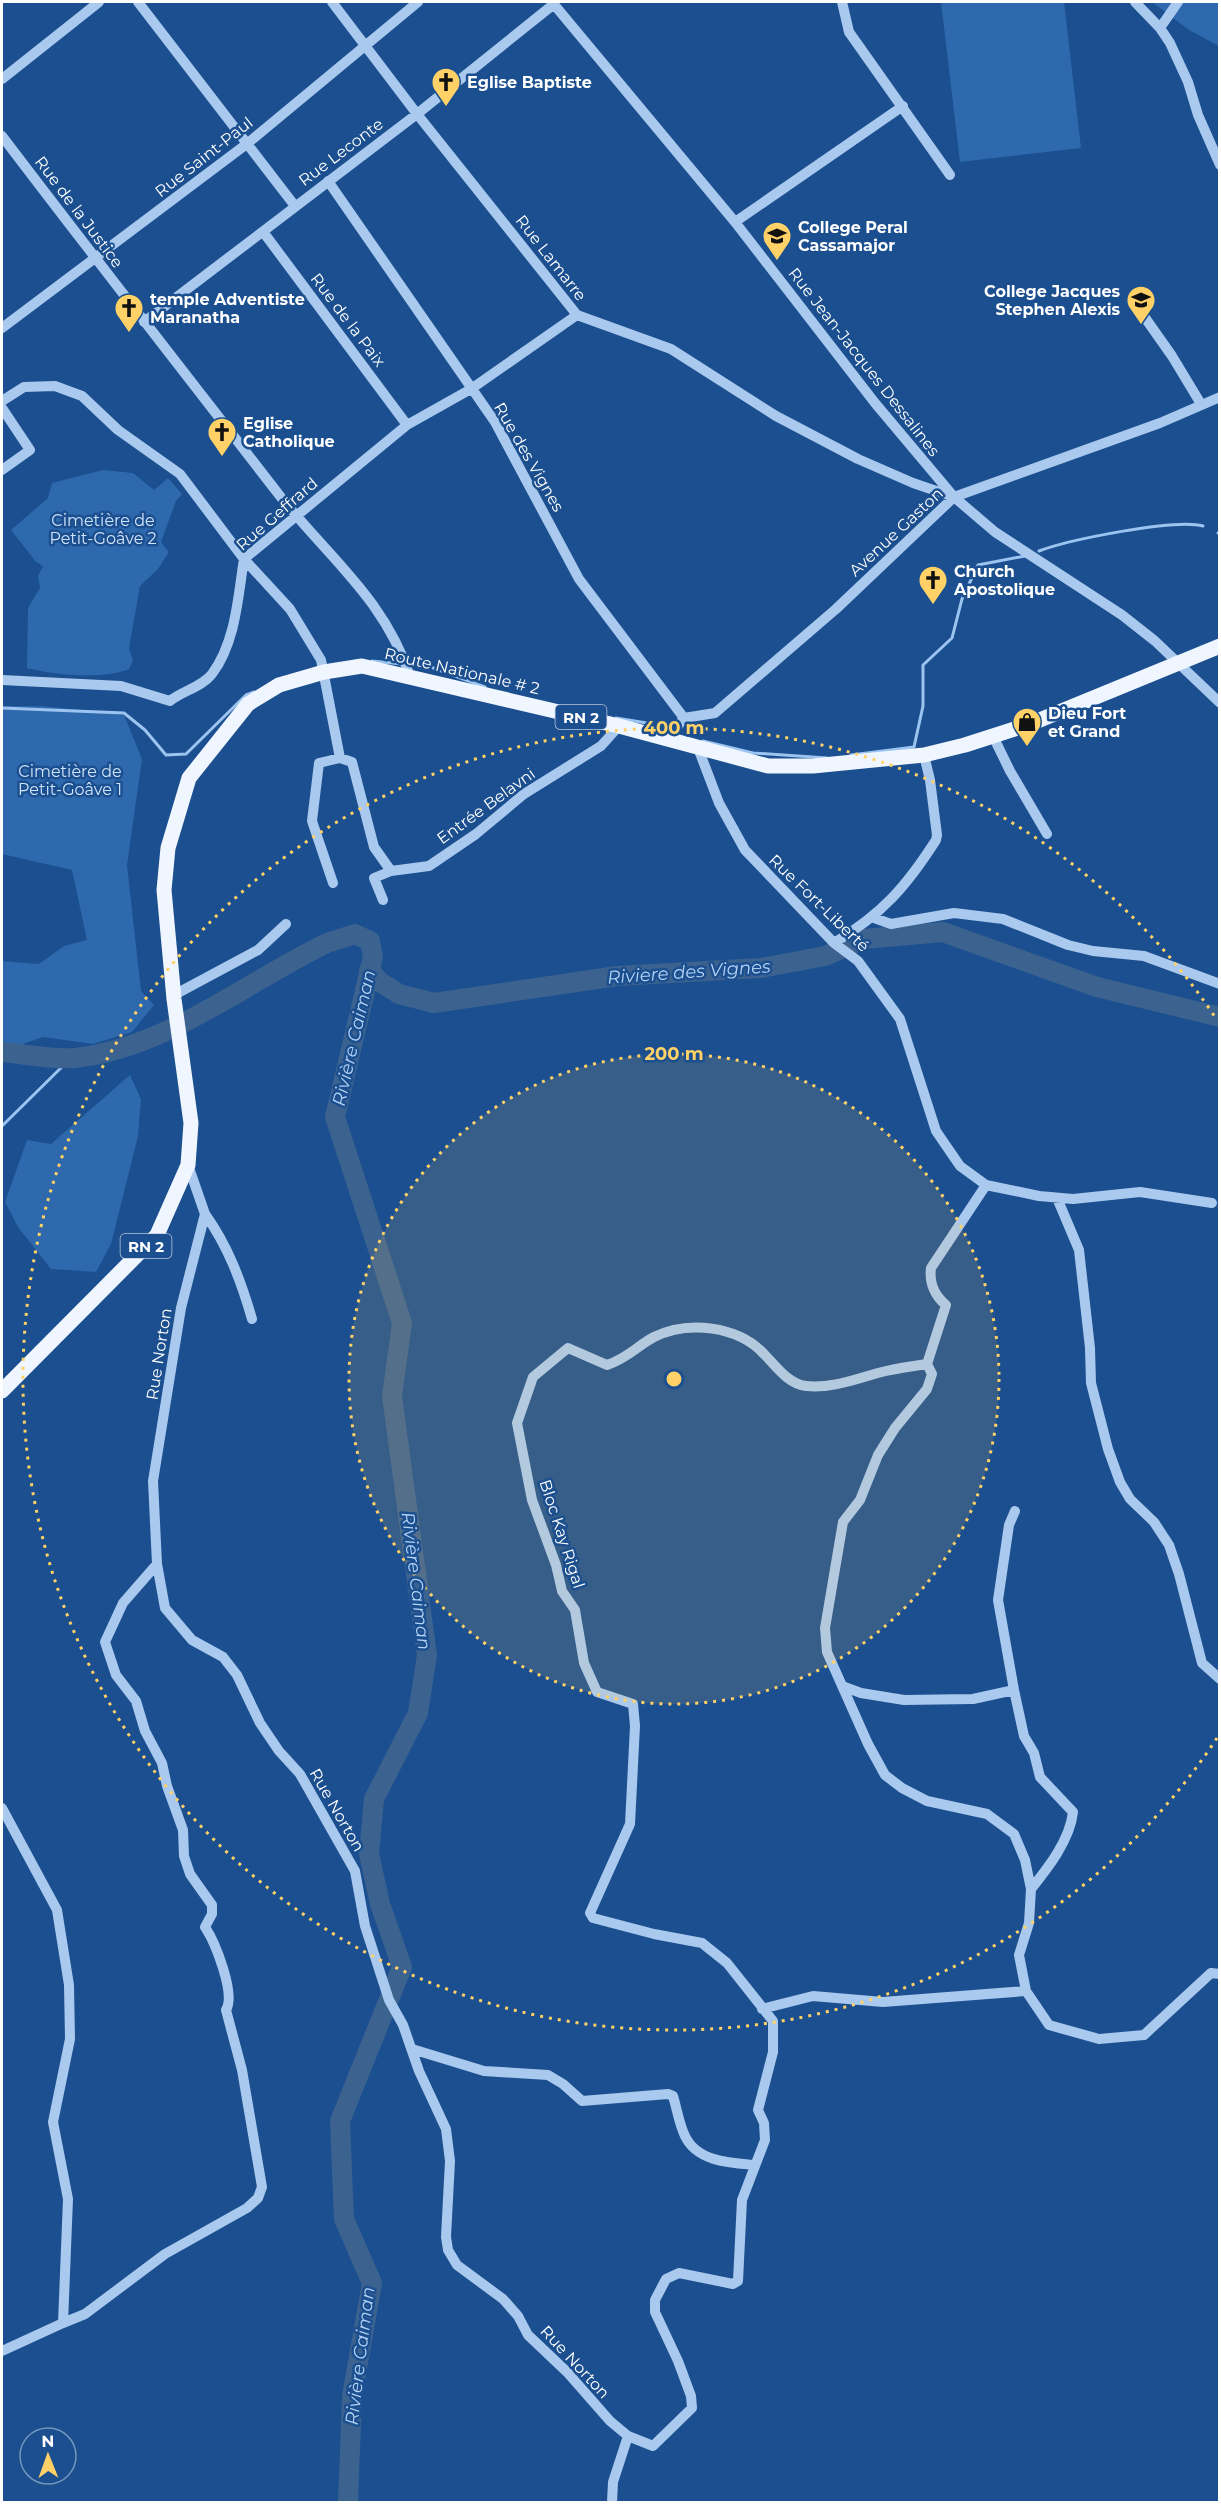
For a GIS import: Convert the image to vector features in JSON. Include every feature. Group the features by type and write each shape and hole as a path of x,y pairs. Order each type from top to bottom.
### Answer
{"main road":[{"name":"Route Nationale # 2","path":"174,997 164,890 168,848 189,778 248,704 279,685 323,666 362,666 619,726 768,766 853,764 924,755 1030,724 1220,646"},
{"name":"RN 2","path":"2,1391 157,1235 188,1165 191,1123 174,997"}],"street":[{"path":"2,79 99,2"},
{"path":"138,2 295,206"},
{"name":"Rue Lamarre","path":"332,2 368,46 417,114 577,315 671,349 786,421 858,459 913,483 954,497"},
{"name":"Rue Saint-Paul","path":"2,328 248,143 368,46 418,2"},
{"path":"842,2 849,32 950,175"},
{"path":"1135,2 1160,28 1188,82 1198,115 1220,165"},
{"path":"1160,28 1178,2"},
{"name":"Rue Leconte","path":"144,322 264,233 295,206 417,114 553,3"},
{"name":"Rue Jean-Jacques Dessalines","path":"553,3 735,222 882,412 954,497 995,532 1122,615 1220,703"},
{"path":"735,222 903,106"},
{"name":"Rue de la Justice","path":"2,136 95,259 296,515 367,594 401,648 411,679"},
{"name":"Rue des Vignes","path":"328,181 495,422 579,579 684,718"},
{"name":"Rue de la Paix","path":"264,233 407,425"},
{"path":"1141,312 1172,356 1201,404"},
{"name":"Rue Geffrard","path":"2,680 121,686 170,701 212,675 223,653 234,621 244,559 407,425 471,389 577,315"},
{"path":"2,401 24,387 55,386 82,396 118,430 180,474 244,559 290,609 323,666 340,758"},
{"name":"Avenue Gaston","path":"684,718 715,713 836,609 954,497 1160,423 1220,397"},
{"path":"2,408 30,450 2,470"},
{"path":"667,739 684,718"},
{"name":"Entrée Belavni","path":"391,871 429,866 476,834 524,794 601,746 619,726"},
{"path":"993,736 1010,771 1047,834"},
{"name":"Rue Fort-Liberté","path":"698,748 719,803 745,850 834,944 858,960 900,1019 936,1131 960,1166 986,1185 1057,1198 1073,1199 1140,1192 1212,1203"},
{"path":"834,944 874,918 912,878 936,840 930,780 924,755"},
{"path":"333,883 312,821 319,763 340,758 352,762 374,846 391,871 374,878 383,900"},
{"path":"874,918 891,924 954,913 1003,919 1068,945 1093,951 1144,956 1220,984"},
{"path":"174,997 258,950 286,924"},
{"path":"188,1165 204,1214 218,1232 234,1265 252,1319"},
{"path":"986,1185 931,1268 930,1278 938,1298 946,1305 927,1364 932,1374 927,1389 895,1428 878,1455 860,1500 843,1522 825,1628 827,1652 867,1744 885,1775 902,1788 927,1801 987,1814 1014,1834 1025,1860 1031,1889 1029,1923 1019,1955 1026,1991 1049,2025 1099,2039 1144,2035 1211,1973 1220,1974"},
{"path":"1057,1198 1078,1250 1090,1348 1091,1383 1108,1449 1120,1482 1130,1499 1154,1522 1169,1545 1179,1574 1202,1663 1220,1679"},
{"name":"Rue Norton","path":"204,1214 181,1308 153,1481 157,1564 165,1608 192,1640 223,1656 237,1675 260,1723 279,1751 300,1774 355,1871 372,1947 389,2000 403,2025 419,2071 446,2129 450,2161 446,2236 448,2250 457,2265 503,2299 518,2316 528,2335 628,2436"},
{"name":"Bloc Kay Rigal","path":"762,2009 727,1963 702,1942 654,1934 593,1918 590,1913 630,1824 635,1726 633,1704 597,1692 584,1663 575,1610 562,1591 556,1565 532,1500 517,1424 532,1377 568,1348 607,1365 638,1350 652,1338 671,1331 723,1330 752,1341 786,1377 804,1386 831,1386 889,1370 927,1364"},
{"path":"1015,1510 1009,1525 998,1600 1014,1689 1024,1736 1034,1753 1040,1778 1072,1812 1072,1821 1053,1859 1031,1889"},
{"path":"2,2351 93,2308 165,2254 247,2208 258,2198 262,2187 243,2070 226,2010 230,2004 229,1988 205,1927 212,1914 212,1905 190,1874 184,1856 183,1830 167,1786 162,1762 145,1731 136,1701 116,1675 105,1642 123,1603 157,1564"},
{"path":"842,1686 861,1693 903,1700 973,1700 1014,1689"},
{"path":"2,1808 57,1910 69,1985 70,2039 53,2122 68,2199 63,2323"},
{"path":"612,2502 613,2482 628,2436 653,2446 692,2408 691,2396 678,2361 655,2313 655,2300 666,2279 679,2273 734,2284 738,2281 742,2200 765,2140 764,2123 758,2110 774,2036 773,2021 762,2009 813,1996 876,2002 1026,1991"},
{"path":"412,2049 484,2071 549,2075 582,2101 668,2094 673,2096 686,2138 695,2150 710,2158 731,2163 755,2164"}],"green space":[{"path":"941,2 1064,2 1081,148 960,162"},
{"path":"1152,2 1219,2 1219,46 1189,30"},
{"name":"Cimetière de Petit-Goâve 2","path":"103,470 133,473 154,490 168,478 182,494 176,501 161,542 169,552 158,569 140,586 129,648 133,661 129,669 93,675 51,673 27,668 28,608 40,588 38,576 43,566 36,562 11,530 48,498 52,483"},
{"name":"Cimetière de Petit-Goâve 1","path":"2,706 43,706 124,715 142,759 127,865 141,991 154,1005 132,1032 93,1044 43,1037 2,1051 2,961 39,964 64,946 87,940 72,870 2,854"},
{"path":"130,1075 141,1099 138,1136 111,1244 96,1272 51,1269 18,1227 5,1202 27,1140 51,1144"}],"waterway":[{"path":"1039,551 1097,536 1147,527 1189,524 1203,526"},
{"path":"851,755 914,747 923,706 923,665 952,638 962,599 978,565 1025,556"},
{"path":"372,661 402,664"},
{"path":"408,664 428,666 485,687"},
{"path":"2,708 124,713 145,730 166,755 186,754 246,695 254,692"},
{"path":"616,718 647,723"},
{"path":"703,741 753,753 827,758"},
{"name":"Riviere des Vignes","path":"369,970 380,982 399,994 434,1003 617,976 761,968 825,956 864,939 943,932 1097,987 1220,1017"},
{"name":"Rivière Caiman","path":"2,1052 47,1058 75,1058 109,1052 174,1028 327,943 355,934 370,941 373,957 335,1117 402,1323 392,1396 427,1655 418,1713 374,1799 369,1854 380,1904 402,1967 340,2121 344,2219 372,2283 352,2396 348,2502"},
{"name":"Riviere des Vignes","path":"2,1126 71,1058"}],"place":[{"name":"Eglise Baptiste","path":"446,108"},
{"name":"College Peral Cassamajor","path":"777,262"},
{"name":"College Jacques Stephen Alexis","path":"1141,326"},
{"name":"temple Adventiste Maranatha","path":"129,334"},
{"name":"Eglise Catholique","path":"222,458"},
{"name":"Church Apostolique","path":"933,606"},
{"name":"Dieu Fort et Grand","path":"1027,748"}]}
